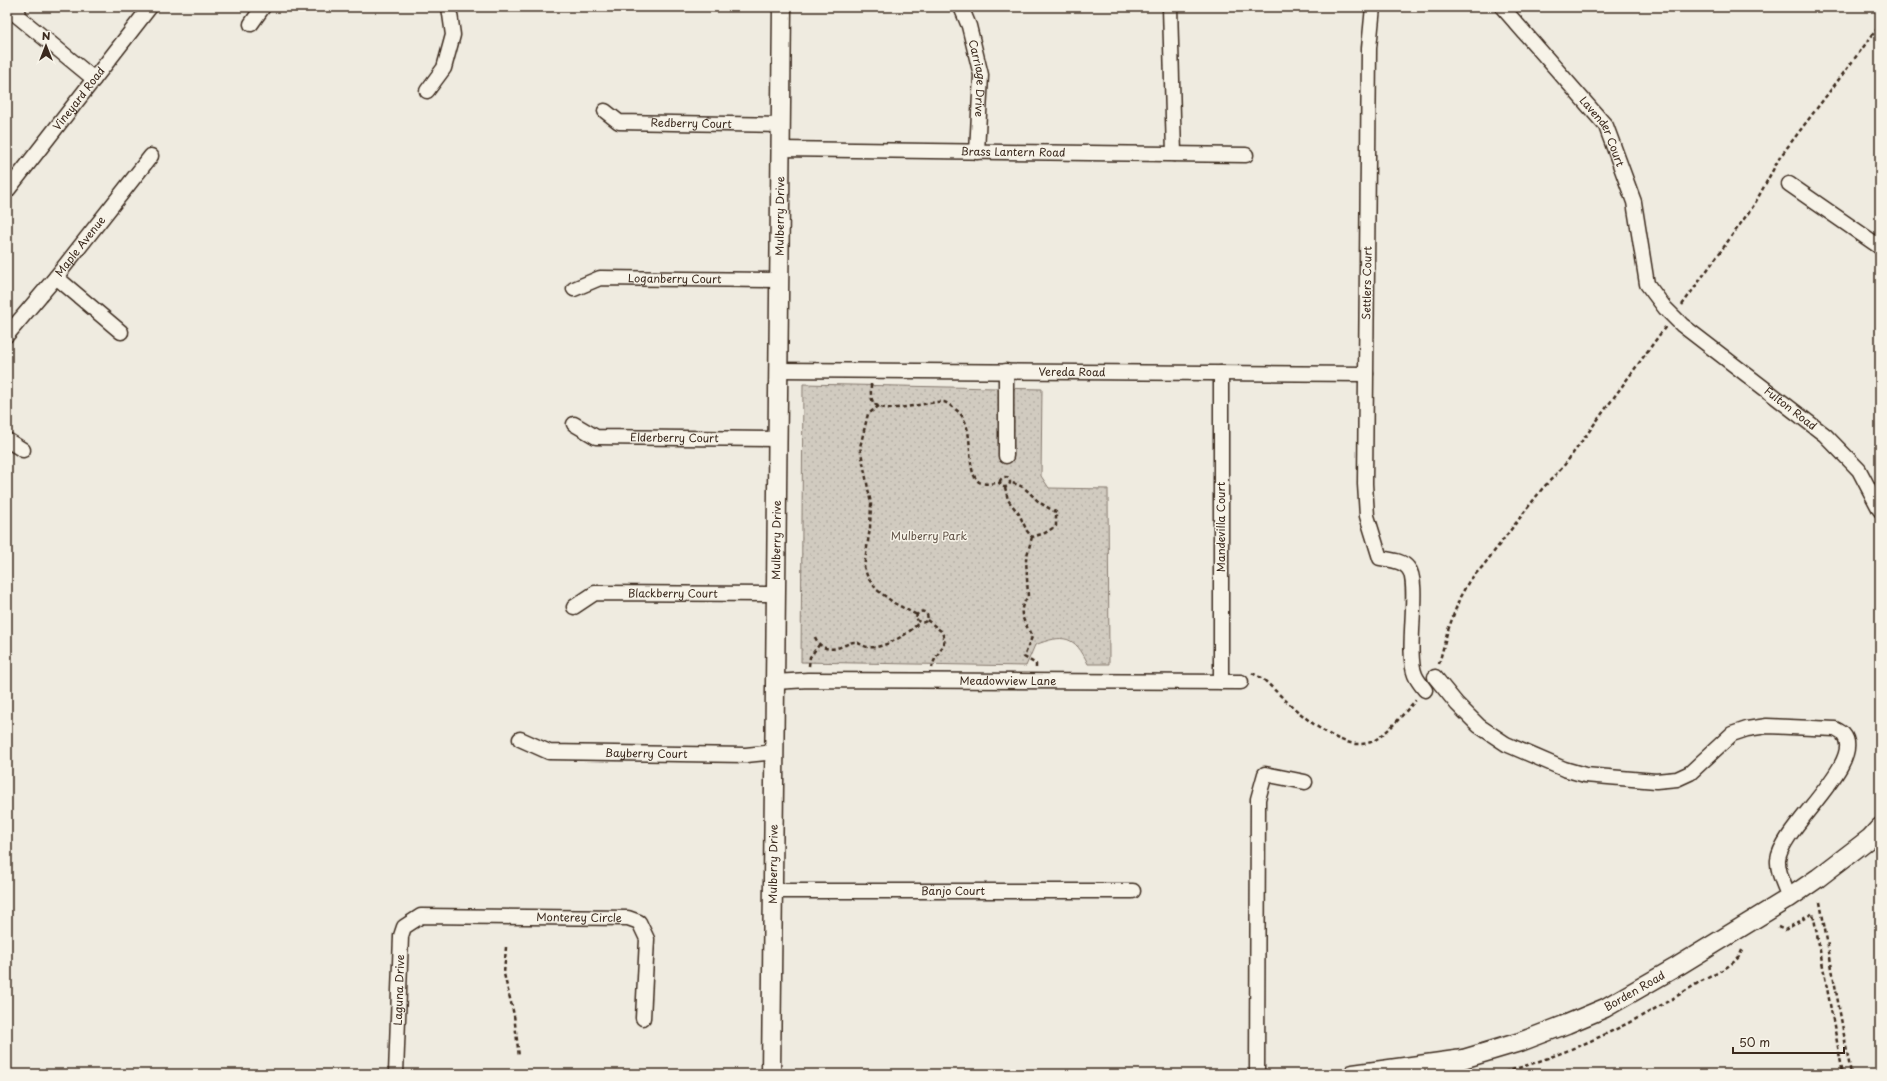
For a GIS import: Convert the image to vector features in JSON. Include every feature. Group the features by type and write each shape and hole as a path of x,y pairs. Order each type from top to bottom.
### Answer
{"main road":[{"name":"Mulberry Drive","path":"771,1074 782,7"},
{"name":"Borden Road","path":"1353,1074 1463,1059 1520,1042 1567,1024 1610,1005 1789,898 1870,838 1880,827"}],"street":[{"path":"19,7 15,14 94,79"},
{"name":"Vineyard Road","path":"7,191 150,7"},
{"path":"251,24 263,7"},
{"path":"427,91 444,68 453,35 449,7"},
{"name":"Carriage Drive","path":"961,7 969,26 981,75 977,152"},
{"path":"1170,7 1174,154"},
{"name":"Settlers Court","path":"1373,7 1369,48 1366,374 1367,516 1380,558 1402,563 1409,568 1413,581 1411,633 1413,668 1414,675 1425,690"},
{"name":"Lavender Court","path":"1502,7 1606,126 1634,202 1647,284"},
{"name":"Redberry Court","path":"605,111 619,122 780,125"},
{"name":"Brass Lantern Road","path":"780,149 1246,155"},
{"name":"Maple Avenue","path":"7,335 56,277 151,156"},
{"path":"1789,184 1880,247"},
{"path":"56,277 121,332"},
{"name":"Loganberry Court","path":"574,289 600,278 779,280"},
{"name":"Fulton Road","path":"1647,284 1677,321 1825,435 1859,470 1880,510"},
{"name":"Vereda Road","path":"778,370 1366,374"},
{"path":"1006,371 1006,456"},
{"name":"Mandevilla Court","path":"1221,373 1221,682"},
{"name":"Elderberry Court","path":"574,424 596,437 777,439"},
{"path":"7,440 23,450"},
{"name":"Blackberry Court","path":"574,607 595,593 776,594"},
{"name":"Meadowview Lane","path":"775,682 808,680 932,680 1221,682 1246,677"},
{"path":"1435,677 1456,704 1479,726 1506,744 1564,769 1585,775 1656,781 1677,779 1690,773 1732,734 1747,729 1768,726 1835,729 1843,734 1847,742 1845,760 1792,831 1783,845 1778,858 1778,868 1789,898"},
{"name":"Bayberry Court","path":"520,739 549,752 746,755 775,752"},
{"path":"1257,1074 1258,799 1265,774 1305,782"},
{"name":"Banjo Court","path":"772,891 1132,891"},
{"name":"Monterey Circle","path":"421,916 628,918 639,922 647,939 642,1018"},
{"name":"Laguna Drive","path":"396,1074 401,936 404,927 421,916"}],"path":[{"path":"1435,677 1447,633 1460,597 1469,581 1483,566 1542,489 1563,467 1677,321 1754,205 1780,157 1880,24"},
{"path":"870,371 871,396 873,401 879,406 909,407 945,402 955,408 965,419 968,430 971,463 976,478 980,482 986,484 1000,483 1005,487 1008,500 1019,514 1026,531 1032,536"},
{"path":"879,406 868,414 860,447 871,504 870,528 864,567 868,578 877,590 894,603 917,615 919,622"},
{"path":"1000,483 1002,479 1010,479 1010,483 1024,487 1044,505 1056,512 1056,526 1044,533 1032,536"},
{"path":"1005,487 1009,486 1010,483"},
{"path":"1032,536 1026,559 1028,597 1021,605 1020,613 1032,637 1024,657 1036,664 1039,681"},
{"path":"917,615 924,612 928,616 927,620 941,631 945,639 944,646 935,656 932,666 932,680"},
{"path":"814,637 819,645 824,648 833,649 852,642 867,647 877,648 891,642 909,631 919,622 922,623 927,620"},
{"path":"808,680 810,657 819,645"},
{"path":"1246,677 1263,679 1320,729 1335,738 1355,744 1373,741 1389,729 1425,690"},
{"path":"1820,902 1851,1074"},
{"path":"1778,927 1785,930 1813,913 1843,1074"},
{"path":"506,947 504,974 514,1015 519,1057"},
{"path":"1498,1074 1533,1064 1577,1048 1624,1026 1667,1003 1727,966 1738,958 1743,948"},
{"path":"1481,1073 1487,1074"}],"green space":[{"name":"Mulberry Park","path":"803,384 1042,389 1041,476 1049,488 1108,489 1109,664 1088,664 1083,654 1073,642 1061,639 1053,639 1035,645 1026,666 801,662"}]}
